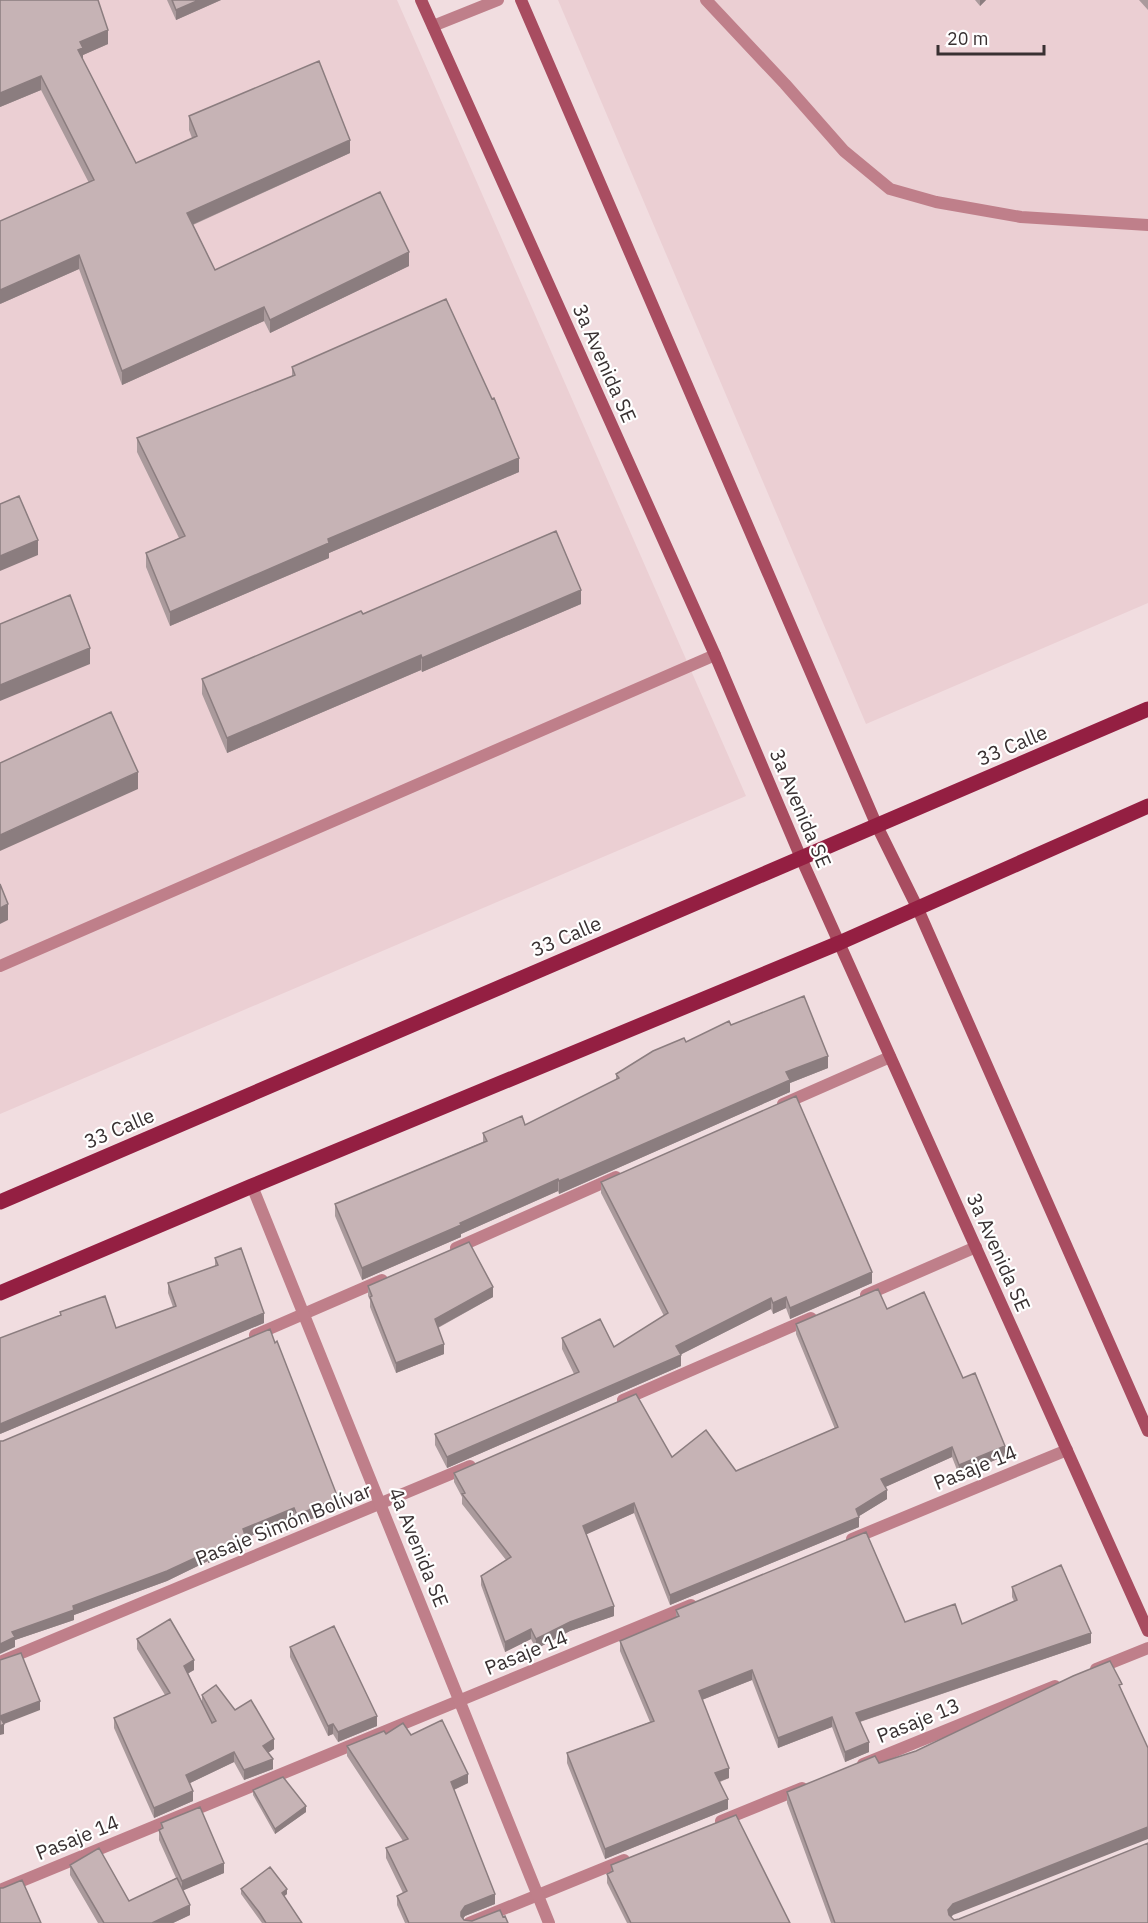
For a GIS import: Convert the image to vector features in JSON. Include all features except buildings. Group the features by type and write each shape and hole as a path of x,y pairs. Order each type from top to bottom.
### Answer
{"main road":[{"name":"33 Calle","path":"0,1202 1148,709"},
{"path":"0,1293 839,943 1148,806"}],"street":[{"name":"3a Avenida SE","path":"422,0 715,655 801,858 1148,1631"},
{"path":"433,26 498,0"},
{"path":"521,0 877,826 917,907 1148,1431"},
{"path":"706,0 844,151 890,189 936,202 1021,217 1148,225"},
{"path":"0,966 715,655"},
{"path":"771,1109 890,1057"},
{"path":"445,1252 630,1171"},
{"name":"4a Avenida SE","path":"252,1186 549,1923"},
{"path":"857,1299 976,1247"},
{"path":"239,1342 391,1276"},
{"path":"608,1406 824,1313"},
{"name":"Pasaje 14","path":"835,1545 1067,1450"},
{"name":"Pasaje Simón Bolívar","path":"0,1662 478,1462"},
{"name":"Pasaje 14","path":"0,1890 702,1600"},
{"name":"Pasaje 13","path":"849,1769 1148,1648"},
{"path":"704,1828 815,1783"},
{"path":"469,1923 638,1855"}],"shaded area":[{"path":"0,0 397,0 746,796 0,1114"},
{"path":"558,0 1148,0 1148,603 866,724"}]}
